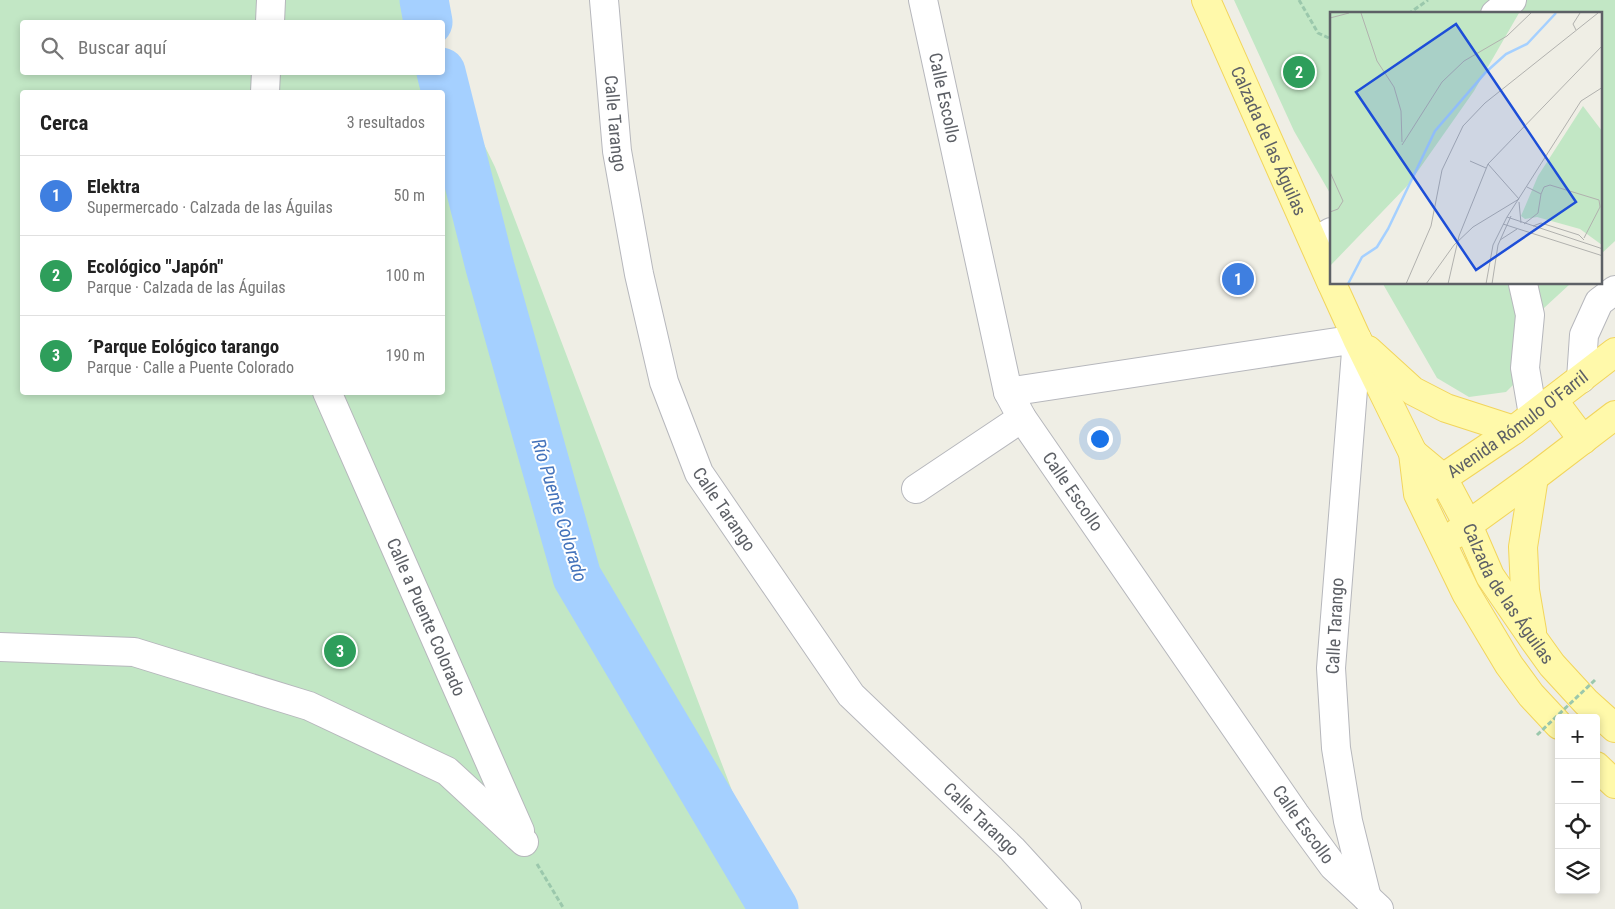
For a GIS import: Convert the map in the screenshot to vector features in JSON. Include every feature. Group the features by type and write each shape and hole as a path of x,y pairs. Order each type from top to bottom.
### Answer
{"main road":[{"name":"Calzada de las Águilas","path":"1206,0 1322,237 1330,274"},
{"name":"Calzada de las Águilas","path":"1333,285 1412,453 1418,494 1466,593 1495,642 1531,695 1548,730"},
{"path":"1357,339 1413,391 1446,408 1533,415 1583,440"},
{"name":"Avenida Rómulo O'Farril","path":"1418,494 1533,415 1615,352"},
{"path":"1442,543 1534,477 1615,415"},
{"name":"Calzada de las Águilas","path":"1412,453 1443,478 1468,525 1490,576 1552,665 1586,702 1615,728"},
{"path":"1534,477 1523,547 1526,590 1534,640"},
{"path":"1600,770 1615,784"}],"street":[{"path":"270,20 271,0"},
{"name":"Calle Tarango","path":"604,0 617,152 639,274 664,382 699,473 851,695 1012,849 1067,909"},
{"name":"Calle Escollo","path":"923,0 1008,392 1022,418 1295,814 1333,866 1372,905"},
{"path":"1497,12 1512,0"},
{"path":"265,90 266,75"},
{"path":"1525,285 1530,315 1525,368 1533,415"},
{"path":"1581,379 1584,335 1599,302 1615,290"},
{"path":"1008,392 1357,339"},
{"name":"Calle Tarango","path":"1357,339 1331,668 1337,757 1348,821 1372,905"},
{"name":"Calle a Puente Colorado","path":"328,395 524,842"},
{"path":"916,489 1022,418"},
{"path":"0,647 134,652 309,706 447,771 524,842"}],"path":[{"path":"1299,0 1318,33 1330,39"},
{"path":"1411,12 1428,0"},
{"path":"1548,730 1595,680"},
{"path":"524,842 564,909"}],"green space":[{"path":"0,0 412,0 422,20 20,20 20,75 445,75 445,65 495,167 777,909 0,909"},
{"path":"1234,0 1615,0 1615,241 1602,253 1602,12 1330,12 1330,193 1294,131"},
{"path":"1384,285 1569,285 1544,308 1534,364 1506,392 1469,397 1437,378"}],"waterway":[{"name":"Río Puente Colorado","path":"424,0 428,20"},
{"name":"Río Puente Colorado","path":"442,75 490,267 577,577 774,909"}],"place":[{"name":"Ecológico \"Japón\"","path":"1299,72"},
{"name":"Elektra","path":"1238,279"},
{"name":"´Parque Eológico tarango","path":"340,651"}]}
